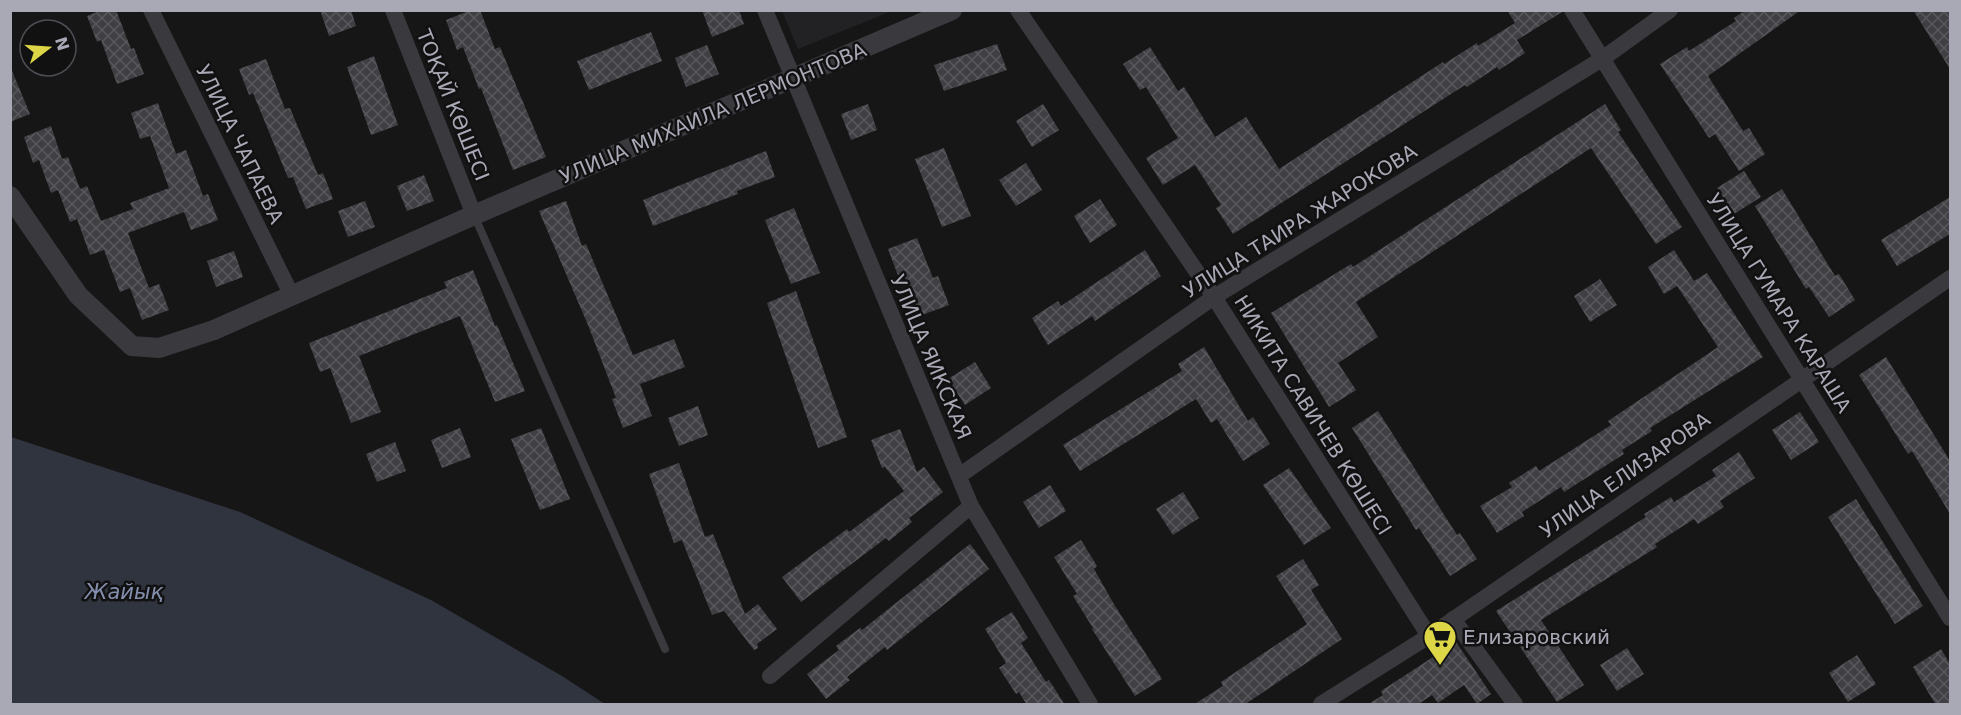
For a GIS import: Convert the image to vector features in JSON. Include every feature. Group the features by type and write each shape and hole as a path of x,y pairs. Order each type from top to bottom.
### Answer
{"street":[{"name":"УЛИЦА ЧАПАЕВА","path":"150,10 292,296"},
{"name":"ТОҚАЙ КӨШЕСІ","path":"393,10 474,215"},
{"name":"УЛИЦА ЯИКСКАЯ","path":"765,10 792,80 971,506 1090,705"},
{"name":"УЛИЦА МИХАИЛА ЛЕРМОНТОВА","path":"10,196 78,296 132,346 159,348 214,330 474,215 952,10"},
{"name":"НИКИТА САВИЧЕВ КӨШЕСІ","path":"1018,10 1214,297 1429,636"},
{"name":"УЛИЦА ГУМАРА КАРАША","path":"1572,10 1950,618"},
{"name":"УЛИЦА ТАИРА ЖАРОКОВА","path":"958,476 1214,297 1602,59 1670,10"},
{"name":"УЛИЦА ЕЛИЗАРОВА","path":"1321,705 1429,636 1950,278"},
{"path":"770,676 971,506"},
{"path":"1454,619 1515,705"}],"lane":[{"path":"474,215 664,649"}],"shaded area":[{"path":"782,11 892,11 798,49"}],"water":[{"name":"Жайық","path":"11,437 240,512 431,600 562,676 605,704 11,704"}],"building":[{"path":"102,10 116,10 131,49 134,48 144,74 117,84 101,40 97,42 87,16"},
{"path":"320,10 351,10 356,26 329,36"},
{"path":"471,10 480,10 495,49 500,47 546,157 513,170 463,47 457,50 446,20"},
{"path":"702,10 739,10 744,24 712,37"},
{"path":"1507,10 1562,12 1517,40 1525,53 1499,70 1497,67 1467,87 1465,85 1233,234 1216,208 1221,205 1195,165 1163,185 1146,158 1178,138 1146,87 1140,90 1123,64 1150,47 1178,91 1184,87 1215,137 1246,117 1279,169 1443,62 1444,64 1477,43 1478,46 1515,23"},
{"path":"1746,10 1801,10 1708,76 1743,131 1749,128 1765,154 1739,171 1715,134 1709,138 1660,64 1687,47 1689,51 1736,21 1734,18"},
{"path":"1913,10 1950,10 1950,69"},
{"path":"651,32 662,61 589,90 577,61"},
{"path":"997,44 1007,70 944,91 934,65"},
{"path":"707,45 719,74 686,87 675,58"},
{"path":"374,56 398,125 371,135 347,67"},
{"path":"266,59 285,109 290,108 318,175 323,173 333,199 306,209 293,177 288,178 253,93 249,95 239,69"},
{"path":"10,66 30,114 10,122"},
{"path":"158,103 176,154 186,150 203,196 208,194 218,220 191,230 184,212 128,233 149,288 159,284 169,310 142,320 130,288 120,292 104,250 90,255 77,219 70,222 58,190 51,193 39,160 33,163 24,137 51,126 62,159 68,157 80,189 87,186 101,221 133,209 130,203 169,188 150,136 140,139 131,113"},
{"path":"868,104 877,130 851,140 841,114"},
{"path":"1043,104 1059,130 1032,147 1016,121"},
{"path":"1605,104 1621,130 1618,132 1682,227 1656,244 1591,148 1356,302 1378,337 1338,363 1356,390 1329,407 1271,313 1351,264 1353,267"},
{"path":"944,148 971,216 942,227 915,159"},
{"path":"766,151 775,177 737,191 738,194 653,226 643,200"},
{"path":"1026,163 1042,190 1016,206 999,180"},
{"path":"1744,171 1761,197 1734,214 1717,188"},
{"path":"424,175 434,201 407,211 397,186"},
{"path":"1782,189 1835,276 1839,274 1855,300 1829,317 1809,287 1806,289 1755,206"},
{"path":"1950,197 1950,234 1897,266 1881,240"},
{"path":"1100,199 1117,225 1090,243 1074,216"},
{"path":"365,201 375,227 348,237 338,211"},
{"path":"566,201 582,246 586,244 633,355 674,339 685,367 640,384 652,416 623,428 612,399 616,398 588,325 539,211"},
{"path":"794,208 820,273 791,284 765,220"},
{"path":"917,238 933,278 938,276 949,305 919,316 904,276 899,278 888,249"},
{"path":"1145,250 1161,276 1095,321 1092,316 1048,345 1032,318 1058,301 1061,306"},
{"path":"1674,250 1694,281 1707,273 1763,357 1650,428 1652,431 1622,450 1624,454 1564,492 1561,487 1522,512 1524,516 1497,533 1480,506 1512,487 1509,483 1536,466 1539,471 1611,425 1608,421 1718,347 1677,286 1664,294 1648,267"},
{"path":"234,251 243,277 216,287 207,261"},
{"path":"473,270 495,326 497,325 525,391 495,402 460,316 359,356 381,412 351,423 330,368 320,372 309,343 447,288 444,282"},
{"path":"1600,279 1617,305 1590,322 1574,296"},
{"path":"796,291 847,437 818,448 767,303"},
{"path":"1204,347 1248,421 1253,417 1270,444 1243,461 1217,419 1211,423 1196,399 1080,471 1063,445 1182,371 1178,364"},
{"path":"1886,357 1950,461 1950,514 1912,451 1908,454 1859,375"},
{"path":"975,362 991,388 965,405 948,379"},
{"path":"698,406 708,435 679,446 668,418"},
{"path":"1378,411 1457,535 1460,533 1477,559 1450,576 1419,528 1416,530 1352,428"},
{"path":"1800,412 1819,442 1791,460 1772,430"},
{"path":"460,428 471,457 442,468 431,440"},
{"path":"541,428 570,499 540,510 511,439"},
{"path":"900,429 917,472 924,467 943,492 909,518 912,522 889,541 886,538 801,602 782,577 847,529 849,532 904,491 885,467 882,468 871,440"},
{"path":"395,442 406,471 377,482 366,454"},
{"path":"1739,452 1755,478 1720,501 1724,507 1698,524 1694,519 1655,544 1657,547 1541,620 1584,685 1557,702 1496,611 1646,517 1644,514 1671,497 1674,502 1716,476 1712,470"},
{"path":"679,463 705,537 713,534 745,614 758,604 777,629 757,644 758,648 754,650 724,611 712,615 682,540 674,543 649,474"},
{"path":"1289,468 1331,528 1304,545 1263,485"},
{"path":"1050,485 1066,511 1039,528 1023,502"},
{"path":"1183,492 1199,518 1173,535 1156,509"},
{"path":"1856,499 1923,606 1895,624 1828,517"},
{"path":"1081,540 1097,566 1094,569 1115,606 1162,679 1135,696 1092,629 1073,596 1077,594 1054,557"},
{"path":"970,544 989,569 887,650 885,647 847,677 850,680 826,699 807,674 839,650 836,646 860,628 862,630"},
{"path":"1303,559 1319,585 1311,590 1342,639 1244,705 1193,705 1223,686 1221,682 1307,624 1276,576"},
{"path":"1012,612 1028,638 1021,643 1046,682 1049,680 1065,705 1027,705 1019,692 1016,694 999,668 1006,663 985,629"},
{"path":"1456,642 1491,694 1477,704 1464,685 1438,703 1432,695 1417,705 1367,705 1383,695 1381,691"},
{"path":"1627,648 1644,674 1617,691 1600,665"},
{"path":"1941,649 1950,664 1950,705 1936,705 1913,667"},
{"path":"1857,655 1876,684 1848,702 1829,673"}],"place":[{"name":"Елизаровский","path":"1440,666"}]}
